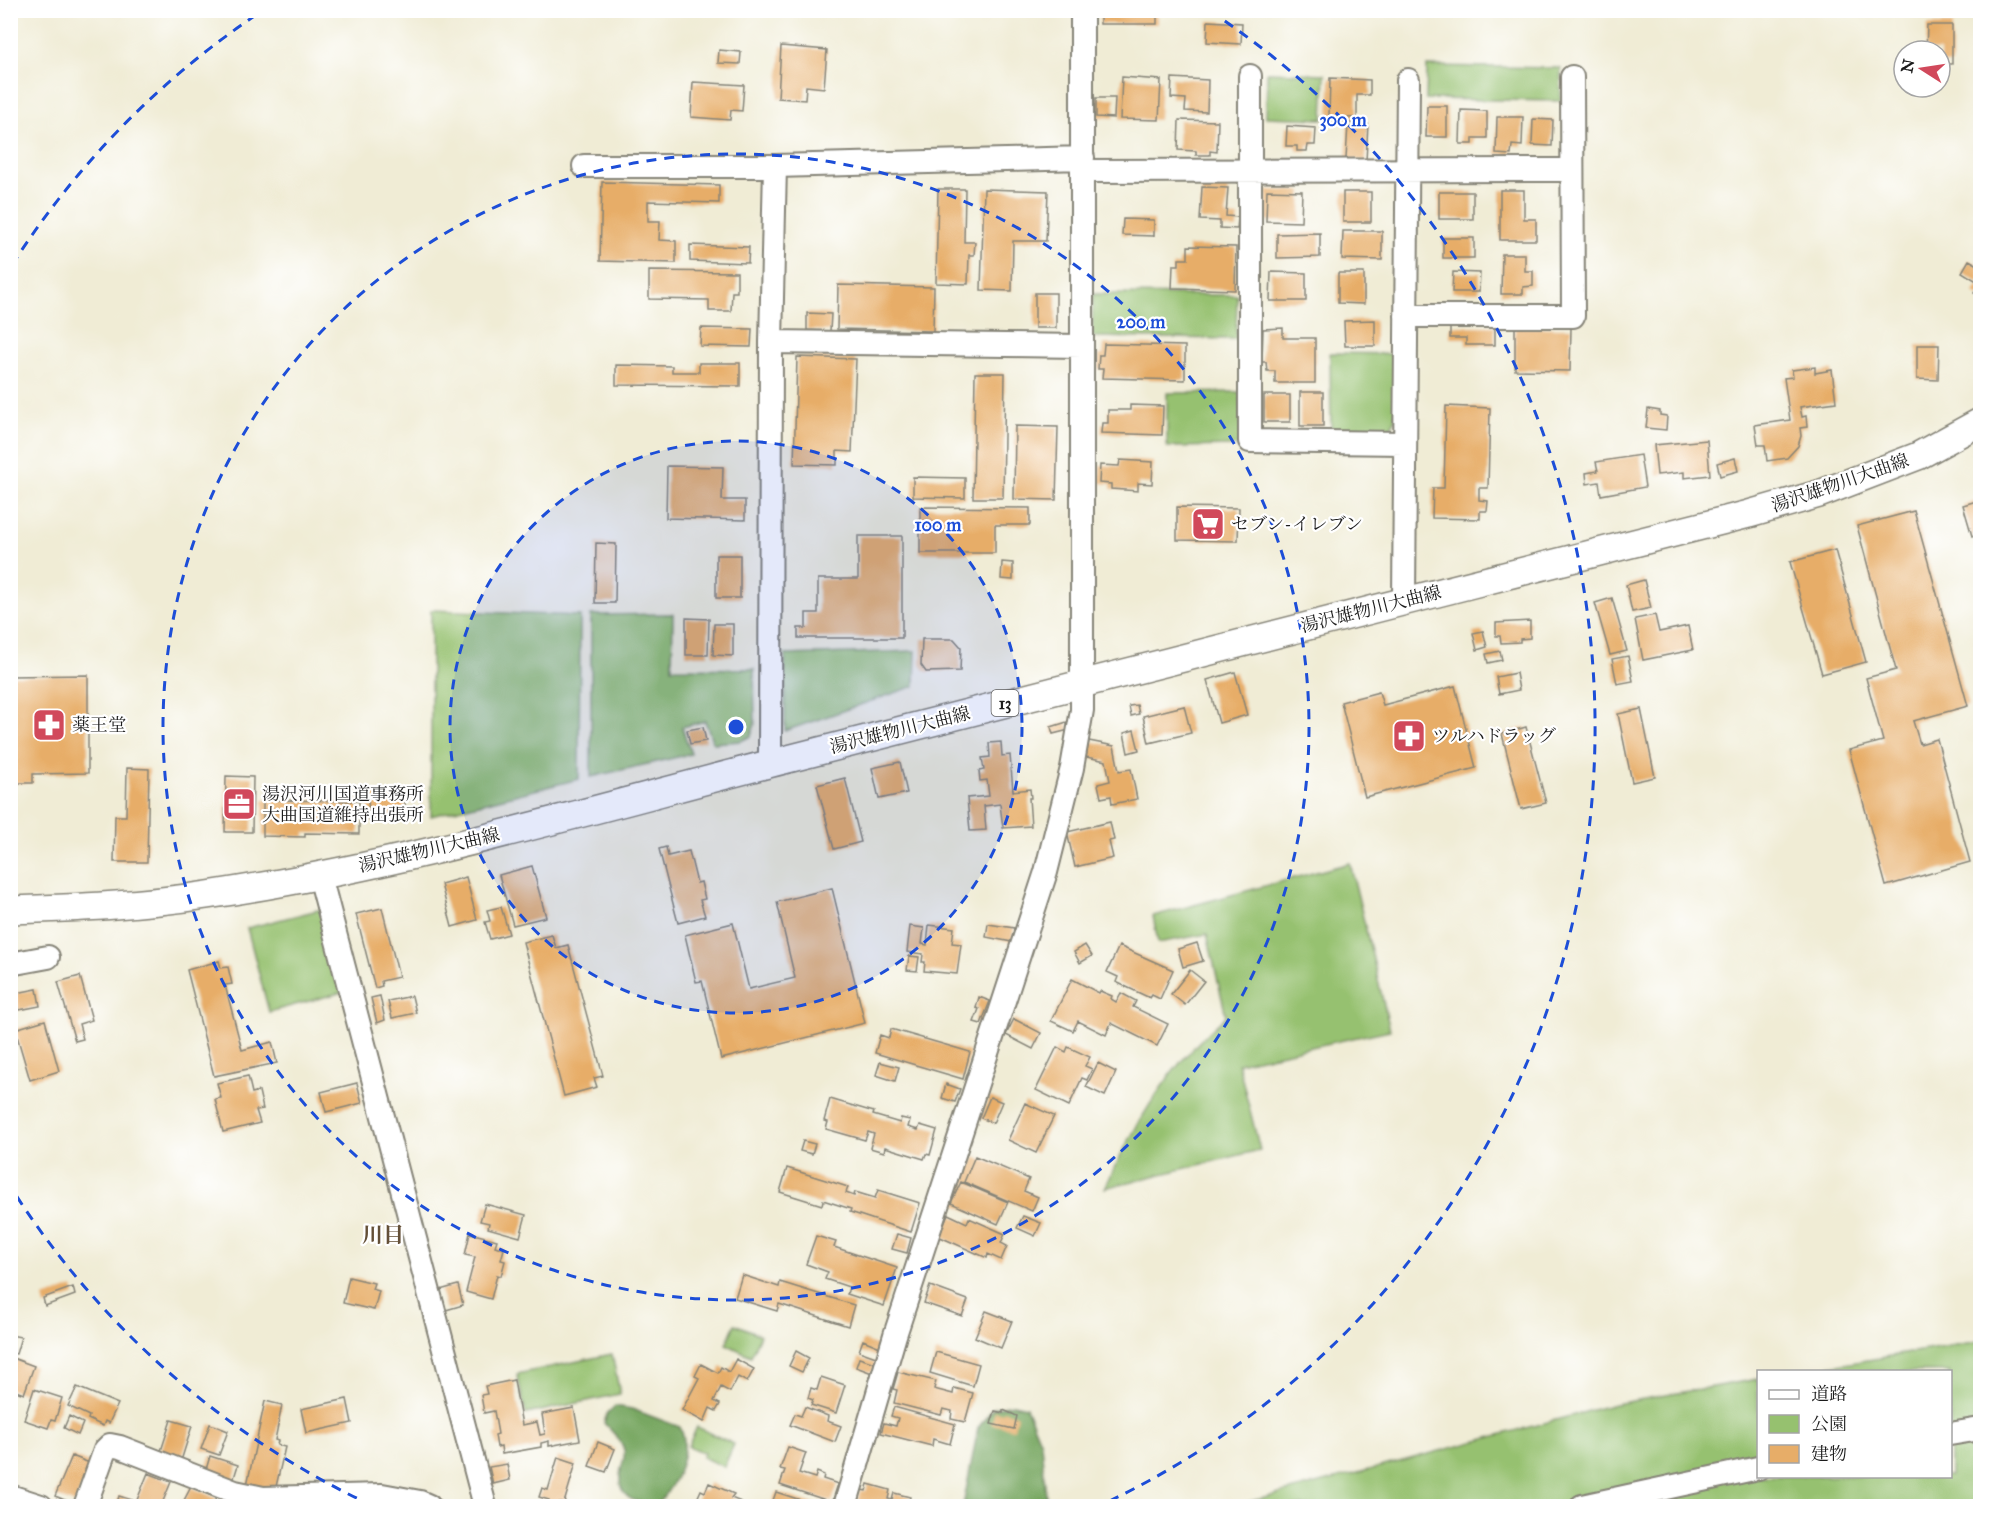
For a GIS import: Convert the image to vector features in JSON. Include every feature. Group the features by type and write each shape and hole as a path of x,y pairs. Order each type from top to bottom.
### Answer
{"main road":[{"name":"湯沢雄物川大曲線","path":"10,910 87,908 204,896 320,876 473,841 1404,600 1738,517 1819,494 1918,456 1980,422"}],"street":[{"path":"845,1506 894,1335 1046,872 1072,768 1082,710 1080,633 1082,10"},
{"path":"1250,76 1250,441 1405,443"},
{"path":"1406,316 1573,316 1572,77"},
{"path":"1404,600 1408,80"},
{"path":"584,166 1083,165 1250,171 1572,170"},
{"path":"770,764 771,342 775,166"},
{"path":"771,342 1082,346"},
{"path":"320,876 485,1506"},
{"path":"10,964 48,957"},
{"path":"1952,1434 1980,1429"},
{"path":"85,1506 105,1450 110,1445 235,1492 262,1498 382,1494 429,1506"},
{"path":"1582,1506 1757,1468"},
{"path":"10,1496 41,1506"}],"green space":[{"path":"1427,66 1561,68 1561,101 1426,99"},
{"path":"1267,72 1325,74 1323,119 1266,117"},
{"path":"1093,294 1237,295 1236,339 1092,337"},
{"path":"1330,353 1397,354 1395,421 1388,433 1331,433"},
{"path":"1240,392 1241,446 1167,447 1167,393"},
{"path":"431,610 580,616 579,779 431,816"},
{"path":"673,614 672,668 754,669 755,724 751,736 741,741 713,743 705,721 682,727 691,754 591,777 591,615"},
{"path":"916,651 915,686 785,731 785,655"},
{"path":"1350,863 1390,1030 1238,1063 1260,1150 1105,1188 1123,1150 1156,1095 1199,1041 1226,1016 1207,934 1158,943 1153,916"},
{"path":"322,909 343,992 269,1012 247,928"},
{"path":"735,1324 760,1335 751,1356 726,1344"},
{"path":"1980,1341 1980,1506 1234,1506 1615,1404 1757,1379 1757,1478 1952,1478 1952,1370 1809,1370"},
{"path":"612,1354 620,1394 526,1414 517,1374"},
{"path":"1013,1404 1026,1407 1041,1443 1047,1506 963,1506 978,1428 993,1408"},
{"path":"615,1406 632,1409 680,1427 684,1447 680,1468 676,1478 658,1503 634,1501 624,1493 620,1479 624,1458 623,1446 604,1423 607,1414"},
{"path":"697,1427 734,1444 724,1467 702,1457 704,1453 688,1446"}],"building":[{"path":"1100,10 1157,10 1157,24 1100,24"},
{"path":"1208,21 1242,23 1241,44 1207,42"},
{"path":"1927,25 1952,25 1952,39 1926,39"},
{"path":"781,46 827,50 824,88 806,86 805,100 778,98"},
{"path":"719,50 741,52 740,64 718,63"},
{"path":"1122,77 1161,80 1159,120 1120,119"},
{"path":"1172,78 1208,80 1207,112 1185,111 1186,99 1171,98"},
{"path":"1330,78 1370,80 1370,95 1357,95 1357,118 1329,117"},
{"path":"693,82 744,85 742,111 731,110 730,120 691,117"},
{"path":"1096,98 1115,98 1114,118 1096,117"},
{"path":"1427,106 1447,106 1447,137 1426,137"},
{"path":"1461,110 1487,111 1487,138 1473,138 1473,144 1460,144"},
{"path":"1497,117 1523,117 1522,146 1512,145 1511,155 1496,154"},
{"path":"1533,119 1553,120 1552,146 1532,145"},
{"path":"1179,120 1218,121 1217,152 1210,151 1210,155 1196,155 1196,151 1178,150"},
{"path":"1348,123 1368,124 1366,161 1346,159"},
{"path":"1287,126 1316,128 1315,145 1308,145 1307,151 1297,151 1297,146 1286,146"},
{"path":"602,182 719,185 719,203 648,201 648,221 660,221 659,240 676,241 676,263 600,261"},
{"path":"1202,187 1228,188 1226,216 1238,217 1237,229 1220,228 1220,221 1200,220"},
{"path":"938,189 965,189 964,242 975,242 974,255 969,255 968,284 936,283"},
{"path":"984,189 1048,191 1046,241 1013,241 1012,291 981,290"},
{"path":"1267,190 1302,191 1301,222 1266,221"},
{"path":"1500,190 1524,190 1524,219 1536,219 1536,240 1500,240"},
{"path":"1343,192 1371,192 1371,222 1343,222"},
{"path":"1439,192 1473,192 1473,219 1439,219"},
{"path":"1123,219 1154,220 1154,236 1122,235"},
{"path":"1343,231 1382,231 1382,260 1342,259"},
{"path":"1320,233 1320,257 1277,258 1277,234"},
{"path":"1443,238 1474,238 1474,258 1443,258"},
{"path":"690,245 749,247 748,263 690,261"},
{"path":"1188,246 1236,247 1235,290 1172,288 1173,265 1179,265 1179,259 1188,259"},
{"path":"1502,254 1525,254 1525,271 1533,271 1533,286 1523,287 1523,294 1501,294"},
{"path":"1969,260 1980,266 1980,283 1962,272"},
{"path":"649,271 737,272 737,292 732,292 731,311 709,311 709,300 649,299"},
{"path":"1271,272 1306,273 1306,301 1270,301"},
{"path":"1453,272 1480,273 1479,292 1452,292"},
{"path":"1338,273 1364,273 1364,304 1338,303"},
{"path":"1980,283 1980,297 1974,293"},
{"path":"838,285 934,287 933,331 837,329"},
{"path":"1035,293 1056,293 1056,328 1035,328"},
{"path":"807,313 831,314 830,331 807,330"},
{"path":"1375,320 1375,346 1345,346 1344,321"},
{"path":"1450,326 1495,326 1495,345 1466,345 1466,338 1450,338"},
{"path":"1515,327 1571,328 1570,371 1515,370"},
{"path":"701,328 752,329 751,347 700,346"},
{"path":"1283,328 1283,338 1315,338 1315,383 1275,383 1275,371 1267,371 1266,362 1262,362 1263,329"},
{"path":"1104,344 1185,346 1185,380 1102,378 1103,369 1098,369 1099,355 1103,355"},
{"path":"1917,345 1939,345 1938,380 1917,379"},
{"path":"797,357 856,359 852,452 837,451 837,465 794,464"},
{"path":"699,363 740,363 740,386 616,385 616,365 672,366 672,372 699,372"},
{"path":"1815,367 1815,373 1832,370 1836,402 1800,407 1802,417 1806,416 1807,427 1800,428 1801,436 1798,446 1787,458 1767,461 1765,445 1758,445 1755,425 1790,420 1784,378 1793,377 1792,370"},
{"path":"975,373 1005,373 1003,498 973,498"},
{"path":"1300,392 1323,392 1323,426 1300,426"},
{"path":"1264,395 1290,395 1290,422 1264,422"},
{"path":"1130,405 1163,406 1162,435 1101,433 1102,423 1108,423 1108,410 1130,410"},
{"path":"1446,406 1490,408 1488,488 1479,488 1479,500 1488,501 1487,511 1480,511 1480,519 1432,518 1433,488 1444,488"},
{"path":"1648,409 1660,411 1660,415 1667,416 1666,430 1646,428"},
{"path":"1015,426 1058,427 1056,500 1014,499"},
{"path":"1707,440 1710,475 1684,478 1684,472 1657,475 1654,445"},
{"path":"1640,455 1645,487 1601,495 1599,482 1587,484 1586,473 1598,471 1596,462"},
{"path":"1735,458 1738,471 1720,476 1717,463"},
{"path":"1120,460 1153,462 1152,484 1138,483 1138,491 1111,489 1111,484 1099,483 1100,465 1119,466"},
{"path":"667,466 723,467 722,500 745,500 745,520 666,518"},
{"path":"913,477 965,478 965,498 913,497"},
{"path":"1980,500 1980,533 1972,536 1963,505"},
{"path":"920,507 1030,508 1030,525 995,525 995,553 920,553"},
{"name":"セブン-イレブン","path":"1177,507 1239,508 1238,541 1177,540"},
{"path":"1914,511 1968,706 1913,721 1920,744 1937,739 1970,862 1886,886 1849,750 1883,741 1866,678 1896,670 1857,526"},
{"path":"858,536 902,536 902,638 798,638 798,628 806,628 806,613 818,613 818,579 858,579"},
{"path":"596,543 616,544 615,603 595,603"},
{"path":"1835,550 1866,662 1822,674 1790,562"},
{"path":"716,555 740,555 740,598 716,598"},
{"path":"1002,562 1013,563 1013,580 1001,579"},
{"path":"1644,580 1651,608 1632,612 1626,585"},
{"path":"1612,598 1627,651 1610,655 1595,603"},
{"path":"1655,615 1659,632 1688,626 1693,650 1643,660 1635,619"},
{"path":"686,618 709,619 708,655 686,655"},
{"path":"1530,621 1530,638 1520,639 1520,642 1501,643 1500,636 1496,636 1496,623"},
{"path":"714,624 733,624 733,656 713,655"},
{"path":"1483,631 1487,647 1477,650 1473,633"},
{"path":"922,639 954,639 961,647 960,671 926,672 921,665"},
{"path":"1500,651 1502,660 1488,663 1486,654"},
{"path":"1628,656 1633,681 1617,684 1612,659"},
{"path":"1235,672 1247,715 1219,723 1207,680"},
{"path":"1516,673 1519,690 1499,694 1496,677"},
{"name":"薬王堂","path":"88,675 88,773 33,774 33,783 10,783 10,676"},
{"name":"ツルハドラッグ","path":"1455,686 1476,768 1365,797 1341,702 1379,692 1383,705"},
{"path":"1137,705 1139,714 1131,716 1129,706"},
{"path":"1184,706 1191,733 1149,743 1143,716"},
{"path":"1641,709 1655,777 1632,782 1618,714"},
{"path":"1067,722 1069,730 1053,734 1051,727"},
{"path":"703,727 706,741 690,744 687,730"},
{"path":"1526,727 1546,803 1521,809 1502,734"},
{"path":"1134,730 1139,750 1128,753 1124,733"},
{"path":"1089,741 1114,746 1119,771 1131,769 1137,799 1112,804 1111,796 1101,798 1098,784 1110,781 1106,761 1086,757"},
{"path":"1001,742 1002,756 1010,755 1013,791 1030,789 1031,826 1003,828 1000,804 984,806 986,830 970,831 967,798 989,796 987,780 980,781 979,771 984,770 982,758 990,757 989,743"},
{"path":"900,762 907,793 879,799 872,768"},
{"path":"127,768 149,769 147,862 114,862 115,816 126,816"},
{"name":"湯沢河川国道事務所 大曲国道維持出張所","path":"226,776 253,777 252,832 225,832"},
{"path":"845,778 861,842 834,849 817,785"},
{"path":"405,794 405,814 399,814 399,819 369,820 368,795"},
{"path":"263,800 359,801 359,834 305,833 305,837 263,836"},
{"path":"1110,822 1114,840 1109,841 1113,858 1075,867 1067,832"},
{"path":"666,847 668,856 689,851 697,883 701,882 705,899 700,900 705,916 678,923 659,849"},
{"path":"532,866 546,917 513,925 499,875"},
{"path":"466,877 477,920 452,927 441,884"},
{"path":"832,888 865,1023 721,1059 702,981 696,982 685,935 733,923 749,989 795,978 777,902"},
{"path":"501,907 509,934 490,939 485,922 490,921 487,910"},
{"path":"382,908 399,977 381,981 382,986 375,988 356,914"},
{"path":"988,924 1014,928 1012,942 986,937"},
{"path":"929,925 954,928 952,943 961,944 957,974 924,971 923,954 907,952 910,926 924,928 922,944 927,945"},
{"path":"552,935 556,948 568,945 603,1076 594,1078 597,1087 564,1096 523,942"},
{"path":"1197,943 1203,961 1183,967 1178,949"},
{"path":"1085,945 1092,956 1080,963 1074,952"},
{"path":"1119,946 1173,970 1160,999 1152,995 1150,998 1116,982 1118,977 1107,972"},
{"path":"909,956 919,957 917,971 907,970"},
{"path":"219,961 221,968 228,967 232,984 225,985 242,1050 272,1042 277,1063 214,1076 187,970"},
{"path":"1190,970 1204,981 1185,1005 1171,994"},
{"path":"80,976 92,1020 79,1024 83,1039 75,1041 58,982"},
{"path":"1072,979 1099,993 1100,991 1112,996 1111,999 1116,1002 1121,993 1136,1001 1133,1007 1168,1024 1157,1046 1111,1023 1106,1035 1078,1021 1073,1031 1051,1021"},
{"path":"37,989 40,1006 19,1010 16,993"},
{"path":"380,996 385,1020 377,1023 371,998"},
{"path":"412,996 416,1013 392,1018 388,1001"},
{"path":"979,997 990,1001 981,1024 974,1022 979,1009 976,1008"},
{"path":"1014,1019 1041,1033 1033,1049 1006,1035"},
{"path":"45,1020 59,1071 30,1080 15,1029"},
{"path":"891,1029 970,1052 963,1079 875,1053 880,1035 889,1038"},
{"path":"1057,1047 1066,1052 1068,1047 1090,1057 1085,1066 1092,1069 1087,1080 1082,1078 1069,1106 1036,1090"},
{"path":"880,1062 899,1067 895,1081 876,1075"},
{"path":"1098,1063 1116,1072 1105,1096 1086,1087"},
{"path":"248,1076 252,1093 259,1091 263,1109 256,1110 260,1123 223,1132 215,1099 221,1098 217,1083"},
{"path":"357,1083 362,1103 326,1112 321,1092"},
{"path":"946,1084 960,1089 955,1102 942,1098"},
{"path":"990,1097 1002,1102 993,1123 981,1118"},
{"path":"830,1099 874,1112 873,1115 900,1123 901,1118 910,1120 908,1127 918,1130 920,1125 937,1130 930,1155 926,1154 924,1159 885,1147 884,1152 870,1148 874,1134 868,1132 865,1140 826,1129 828,1122 824,1121"},
{"path":"1025,1103 1054,1116 1036,1153 1008,1140"},
{"path":"803,1141 815,1144 812,1154 800,1151"},
{"path":"975,1156 1029,1179 1024,1191 1038,1197 1032,1211 964,1182"},
{"path":"787,1168 848,1187 846,1193 854,1196 855,1192 875,1198 878,1190 920,1203 911,1232 850,1212 851,1209 823,1200 822,1205 780,1192"},
{"path":"961,1182 1008,1202 998,1224 951,1203"},
{"path":"485,1204 526,1215 520,1237 488,1228 489,1223 480,1221"},
{"path":"948,1214 967,1223 969,1218 1005,1234 1001,1243 1007,1246 1001,1260 988,1254 987,1258 938,1236"},
{"path":"1023,1216 1041,1223 1035,1236 1017,1228"},
{"path":"470,1233 497,1240 495,1246 504,1249 501,1260 505,1261 501,1276 497,1275 491,1299 466,1292 475,1257 465,1255"},
{"path":"897,1234 911,1238 907,1253 892,1249"},
{"path":"816,1236 836,1242 834,1247 897,1268 884,1306 847,1294 849,1287 825,1279 828,1272 806,1264"},
{"path":"742,1275 779,1287 780,1282 854,1305 848,1326 779,1304 777,1311 735,1298"},
{"path":"349,1277 374,1283 372,1289 379,1291 374,1310 343,1303"},
{"path":"458,1285 463,1305 446,1310 440,1290"},
{"path":"930,1286 968,1300 962,1316 924,1303"},
{"path":"73,1287 75,1295 45,1306 43,1298"},
{"path":"986,1311 1012,1321 1001,1348 975,1337"},
{"path":"10,1335 21,1337 16,1354 10,1353"},
{"path":"863,1340 880,1347 876,1357 859,1351"},
{"path":"796,1351 809,1358 802,1372 789,1366"},
{"path":"936,1352 979,1364 973,1386 930,1373"},
{"path":"10,1357 34,1366 24,1394 10,1389"},
{"path":"859,1358 875,1363 872,1373 856,1367"},
{"path":"736,1359 754,1369 747,1382 738,1377 730,1392 721,1387 714,1401 720,1404 716,1411 710,1408 704,1422 682,1410 699,1378 695,1376 701,1364 718,1373 721,1367 729,1372"},
{"path":"898,1372 936,1381 934,1389 953,1394 954,1388 973,1393 965,1422 951,1419 952,1411 943,1409 941,1415 894,1403 897,1390 893,1389"},
{"path":"821,1377 845,1385 836,1413 811,1405 813,1400 808,1398 811,1388 817,1390"},
{"path":"514,1380 522,1425 537,1422 540,1435 545,1434 542,1414 574,1408 580,1440 549,1446 549,1441 541,1443 541,1447 502,1454 501,1446 497,1447 495,1435 498,1434 494,1411 484,1413 481,1395 487,1394 485,1386"},
{"path":"77,1387 118,1404 109,1423 105,1421 103,1426 68,1406"},
{"path":"34,1389 62,1398 55,1421 51,1420 48,1428 24,1420"},
{"path":"347,1399 352,1423 306,1433 301,1409"},
{"path":"265,1401 282,1405 275,1440 278,1441 277,1445 285,1447 275,1491 247,1485"},
{"path":"805,1407 828,1416 827,1421 841,1426 835,1442 790,1425 795,1414 801,1416"},
{"path":"894,1407 955,1424 950,1444 933,1439 932,1446 881,1433 884,1423 896,1426 898,1418 891,1416"},
{"path":"1003,1410 1017,1416 1014,1429 991,1424 995,1411 1003,1413"},
{"path":"69,1416 83,1423 78,1435 64,1428"},
{"path":"171,1420 192,1426 181,1461 160,1454"},
{"path":"210,1424 228,1431 219,1455 201,1449"},
{"path":"598,1442 615,1449 606,1472 589,1466"},
{"path":"788,1447 806,1453 799,1473 815,1478 817,1472 824,1475 823,1479 838,1484 832,1502 780,1485 785,1470 780,1469"},
{"path":"72,1456 92,1464 75,1504 55,1496"},
{"path":"210,1456 238,1465 233,1481 205,1473"},
{"path":"558,1457 576,1463 564,1503 560,1502 558,1506 547,1506 549,1500 539,1497 542,1488 548,1490"},
{"path":"507,1464 510,1480 493,1484 489,1467"},
{"path":"148,1473 171,1482 161,1506 137,1500"},
{"path":"709,1483 734,1494 731,1498 751,1506 700,1506 702,1502 697,1499 701,1490 705,1492"},
{"path":"868,1484 890,1490 888,1499 892,1500 894,1493 910,1497 908,1506 863,1506 858,1503 861,1490 866,1491"},
{"path":"191,1487 216,1498 212,1506 181,1506"},
{"path":"776,1492 819,1506 771,1506"},
{"path":"119,1496 132,1500 130,1506 116,1506"}],"place":[{"name":"セブン-イレブン","path":"1208,524"},
{"name":"薬王堂","path":"49,725"},
{"name":"ツルハドラッグ","path":"1409,736"},
{"name":"湯沢河川国道事務所 大曲国道維持出張所","path":"239,804"}],"district":[{"name":"川目","path":"383,1235"}]}
